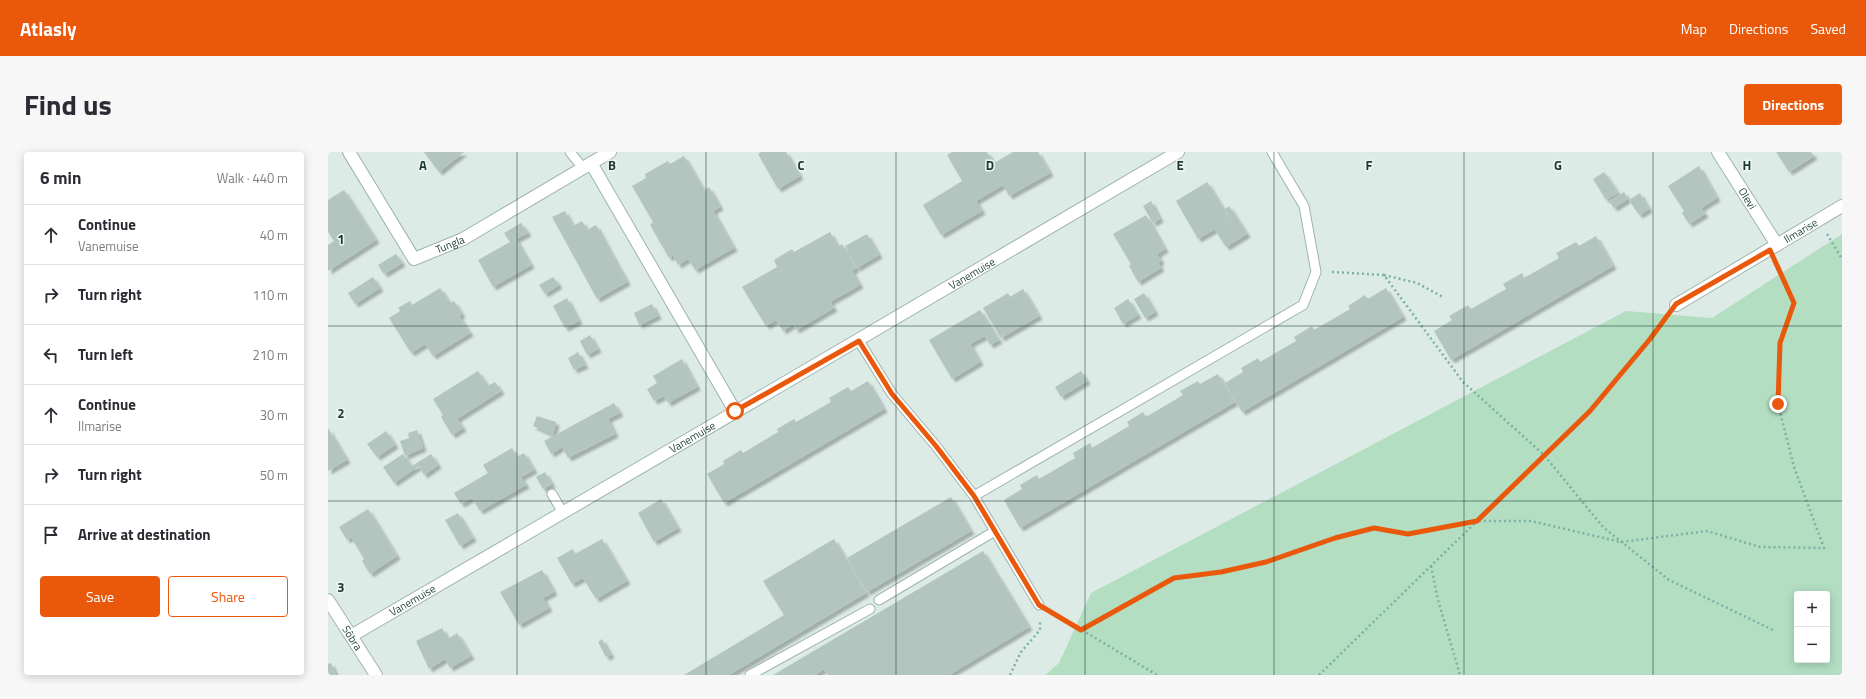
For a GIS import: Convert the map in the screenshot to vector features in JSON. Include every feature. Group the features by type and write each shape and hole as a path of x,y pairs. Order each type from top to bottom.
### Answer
{"street":[{"name":"Tungla","path":"349,152 414,259 463,238 610,152"},
{"name":"Vanemuise","path":"351,636 735,411 859,341 1178,152"},
{"name":"Olevi","path":"1718,152 1773,248"},
{"path":"587,165 735,411"},
{"name":"Ilmarise","path":"1676,304 1842,206"},
{"name":"Sõbra","path":"328,600 376,675"}],"lane":[{"path":"570,152 587,165"},
{"path":"974,496 1304,305 1316,272 1304,206 1272,152"},
{"path":"859,341 892,394 936,446 974,496 1039,605"},
{"path":"552,494 563,512"},
{"path":"879,600 995,531"},
{"path":"750,675 870,609"}],"path":[{"path":"1819,220 1842,259"},
{"path":"1081,630 1174,578 1221,572 1266,562 1335,538 1374,528 1408,534 1477,521 1531,521 1621,542 1707,531 1760,547 1824,548 1794,467 1778,404 1780,343 1794,303 1773,248"},
{"path":"1316,272 1384,275 1417,283 1443,297"},
{"path":"1384,275 1463,382 1544,455 1603,528 1669,580 1773,630"},
{"path":"1319,675 1590,411 1650,339 1676,304"},
{"path":"1431,566 1438,600 1460,675"},
{"path":"1039,605 1157,675"},
{"path":"1010,675 1021,652 1040,630 1039,605"}],"green space":[{"path":"1842,234 1842,675 1045,675 1059,663 1091,593 1626,311 1712,318"}],"building":[{"path":"424,152 464,152 439,172"},
{"path":"761,152 786,152 800,176 778,189 758,154"},
{"path":"952,152 987,152 994,163 1013,152 1038,152 1050,173 1009,196 1003,185 976,201 982,211 941,235 923,205 962,181 947,155"},
{"path":"1776,152 1811,152 1814,156 1789,172"},
{"path":"684,156 704,191 709,187 720,207 713,211 734,248 695,270 688,259 678,265 673,255 669,258 650,225 653,222 632,186 646,178 645,174 668,161 670,164"},
{"path":"1699,166 1717,198 1701,208 1705,214 1689,224 1682,213 1684,211 1668,186"},
{"path":"1604,172 1618,193 1606,200 1593,179"},
{"path":"1207,182 1230,220 1198,239 1176,201"},
{"path":"344,190 376,240 328,271 328,245 334,241 328,232 328,200"},
{"path":"1624,192 1628,199 1614,208 1609,201"},
{"path":"1640,193 1649,209 1639,215 1629,200"},
{"path":"1151,201 1160,219 1153,223 1143,206"},
{"path":"1229,206 1247,234 1226,247 1215,230 1231,220 1225,209"},
{"path":"565,211 573,226 582,221 587,230 596,225 627,282 597,299 552,217"},
{"path":"1146,215 1165,249 1157,254 1161,261 1158,263 1161,268 1138,282 1129,266 1131,264 1113,234"},
{"path":"521,223 528,233 516,239 531,265 493,287 478,260 510,242 504,233"},
{"path":"830,232 838,247 842,244 856,268 852,271 860,285 830,302 834,308 796,330 793,324 783,331 776,320 766,326 742,287 777,267 774,260 792,249 794,252"},
{"path":"867,234 879,255 857,268 845,246"},
{"path":"1596,236 1613,266 1451,360 1434,331 1452,320 1449,316 1468,305 1471,309 1506,289 1503,284 1522,273 1524,278 1559,258 1556,253 1576,242 1579,246"},
{"path":"396,254 402,263 384,274 378,265"},
{"path":"373,277 380,288 355,304 348,293"},
{"path":"553,277 559,285 545,294 539,285"},
{"path":"440,288 450,303 454,301 462,314 459,316 470,333 433,356 425,344 411,353 389,318 400,311 398,308 410,301 412,305"},
{"path":"1386,288 1403,317 1242,412 1225,383 1243,372 1241,368 1258,358 1260,362 1296,341 1294,337 1312,326 1314,330 1350,309 1348,306 1365,295 1368,299"},
{"path":"1023,289 1039,316 1001,338 983,308 1008,293 1010,297"},
{"path":"1144,293 1155,312 1145,318 1134,299"},
{"path":"567,298 579,321 565,328 553,306"},
{"path":"1128,299 1138,315 1123,324 1114,308"},
{"path":"652,304 658,316 639,325 634,313"},
{"path":"980,310 999,340 990,345 985,336 970,344 980,362 952,379 929,340"},
{"path":"590,335 598,349 587,355 580,341"},
{"path":"578,352 585,365 574,370 568,358"},
{"path":"682,359 697,387 668,403 664,396 654,401 647,389 657,383 653,376"},
{"path":"478,371 488,386 495,382 501,391 457,419 463,428 452,435 441,417 443,415 433,399"},
{"path":"1081,371 1087,381 1061,397 1055,387"},
{"path":"1218,374 1235,402 1020,528 1004,500 1022,489 1020,485 1037,475 1039,479 1075,458 1073,453 1090,443 1092,448 1129,426 1127,422 1143,412 1146,417 1183,395 1180,391 1198,381 1200,384"},
{"path":"868,381 884,409 724,503 707,474 724,464 723,461 741,450 743,453 778,432 777,429 794,419 796,422 831,402 829,398 848,387 851,391"},
{"path":"614,403 620,413 608,419 615,434 568,458 562,447 551,454 544,441"},
{"path":"537,416 556,422 553,435 533,426"},
{"path":"328,428 347,460 328,471"},
{"path":"417,430 423,448 405,456 400,441 409,438 408,433"},
{"path":"386,431 395,445 377,457 367,444"},
{"path":"512,448 517,457 524,453 534,470 521,477 526,485 480,511 472,498 461,504 454,493 488,473 483,465"},
{"path":"403,454 412,466 431,454 438,465 424,475 419,466 394,483 383,467"},
{"path":"545,472 552,484 543,489 536,477"},
{"path":"951,497 971,531 867,592 847,558"},
{"path":"661,499 678,528 654,542 638,513"},
{"path":"368,509 397,556 370,574 362,561 364,559 351,537 347,540 339,527"},
{"path":"458,513 473,538 460,546 445,520"},
{"path":"602,539 627,581 596,599 583,578 572,584 557,558 573,549 575,554"},
{"path":"834,539 866,593 729,675 684,675 784,615 763,581"},
{"path":"983,551 1029,627 949,675 828,675 824,669 815,675 773,675"},
{"path":"542,570 554,592 543,598 549,608 519,625 500,592"},
{"path":"442,628 448,639 457,633 471,656 450,668 445,659 429,669 416,641"},
{"path":"602,639 611,655 606,657 598,642"},
{"path":"331,663 336,675 328,675 328,664"}],"route":[{"path":"735,411 859,341 892,394 936,446 974,496 1039,605 1081,630 1174,578 1221,572 1266,562 1335,538 1374,528 1408,534 1477,521 1590,411 1650,339 1676,304 1770,250 1794,303 1780,343 1778,404"}]}
